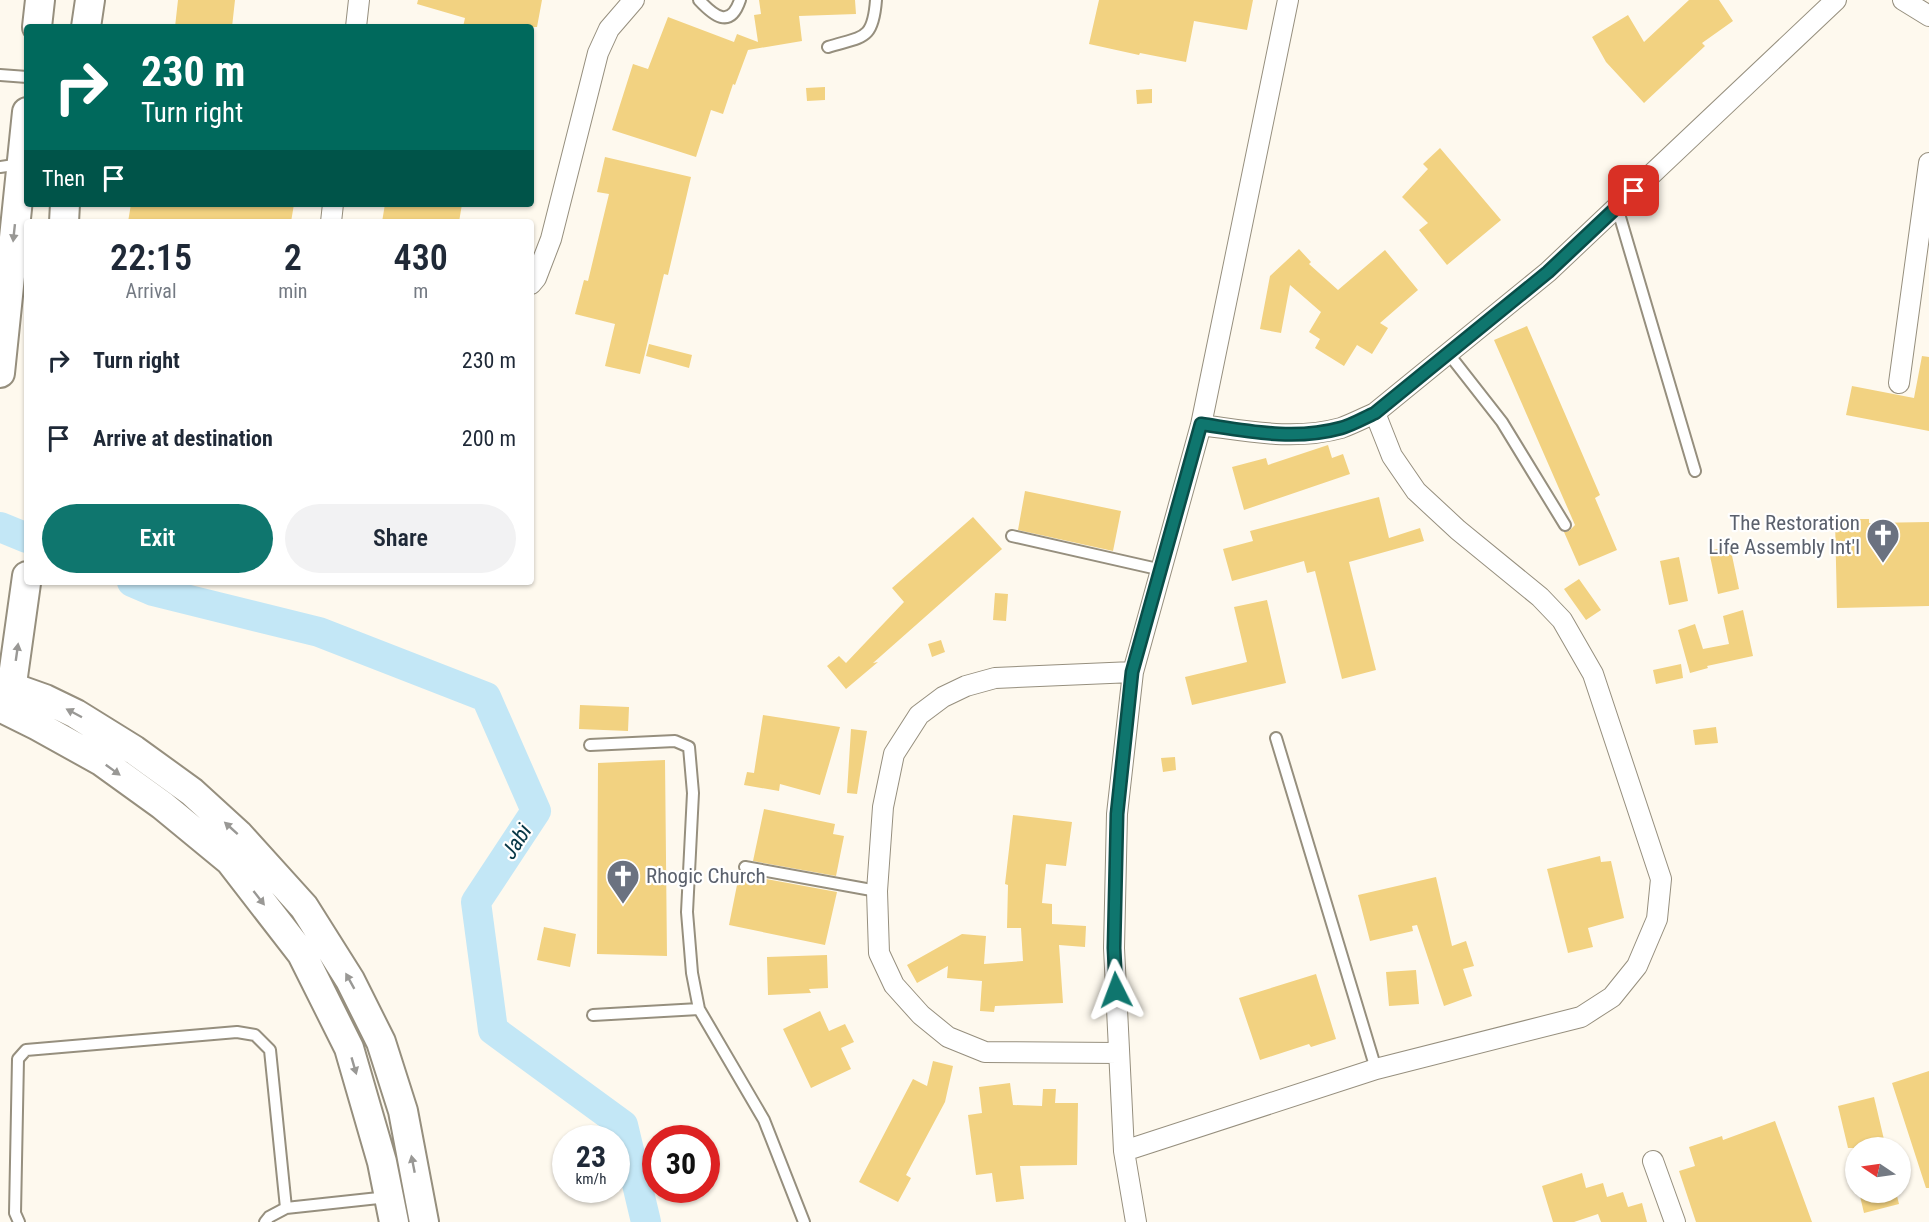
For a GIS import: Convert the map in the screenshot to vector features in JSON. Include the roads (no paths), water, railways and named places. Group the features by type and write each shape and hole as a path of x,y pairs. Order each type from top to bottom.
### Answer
{"street":[{"path":"37,24 40,0"},
{"path":"86,24 90,0"},
{"path":"356,24 359,0"},
{"path":"534,280 551,239 598,53 609,29 634,0"},
{"path":"1136,1222 1124,1151 1114,948 1117,814 1132,672 1201,424 1288,0"},
{"path":"1201,424 1276,435 1305,434 1341,428 1375,413 1548,272 1836,0"},
{"path":"1903,0 1929,16"},
{"path":"0,373 10,165 24,121"},
{"path":"1899,382 1925,217 1929,163"},
{"path":"1124,1151 1377,1069 1581,1017 1612,998 1637,966 1657,919 1660,879 1593,675 1562,620 1540,597 1458,530 1416,491 1392,456 1375,413"},
{"path":"5,696 26,585"},
{"path":"1119,1053 985,1052 948,1037 921,1015 894,985 879,953 877,891 883,807 894,754 919,714 951,693 995,678 1132,672"},
{"path":"5,696 162,805 230,861 302,954 349,1048 382,1162 391,1209"},
{"path":"5,696 76,714 134,750 192,792 238,834 304,907 350,980 381,1042 403,1111 424,1222"},
{"path":"1653,1161 1676,1222"}],"lane":[{"path":"699,0 719,18 727,16 736,9 740,0"},
{"path":"828,47 865,36 871,28 876,0"},
{"path":"0,75 24,77"},
{"path":"1617,207 1695,471"},
{"path":"1448,353 1503,422 1565,525"},
{"path":"1012,536 1162,570"},
{"path":"1276,738 1377,1069"},
{"path":"590,745 675,741 689,747 693,793 687,912 692,973 699,1009 765,1120 804,1222"},
{"path":"745,867 877,891"},
{"path":"593,1015 699,1009"},
{"path":"19,1222 15,1213 18,1059 26,1050 237,1032 255,1035 270,1050 286,1208"},
{"path":"265,1222 269,1217 286,1208 391,1209"}],"waterway":[{"name":"Jabi","path":"0,527 24,537"},
{"name":"Jabi","path":"139,585 153,591 319,632 486,697 536,811 476,902 493,1030 623,1125 646,1222"}],"place":[{"name":"The Restoration Life Assembly Int'l","path":"1883,564"},
{"name":"Rhogic Church","path":"623,905"}]}
